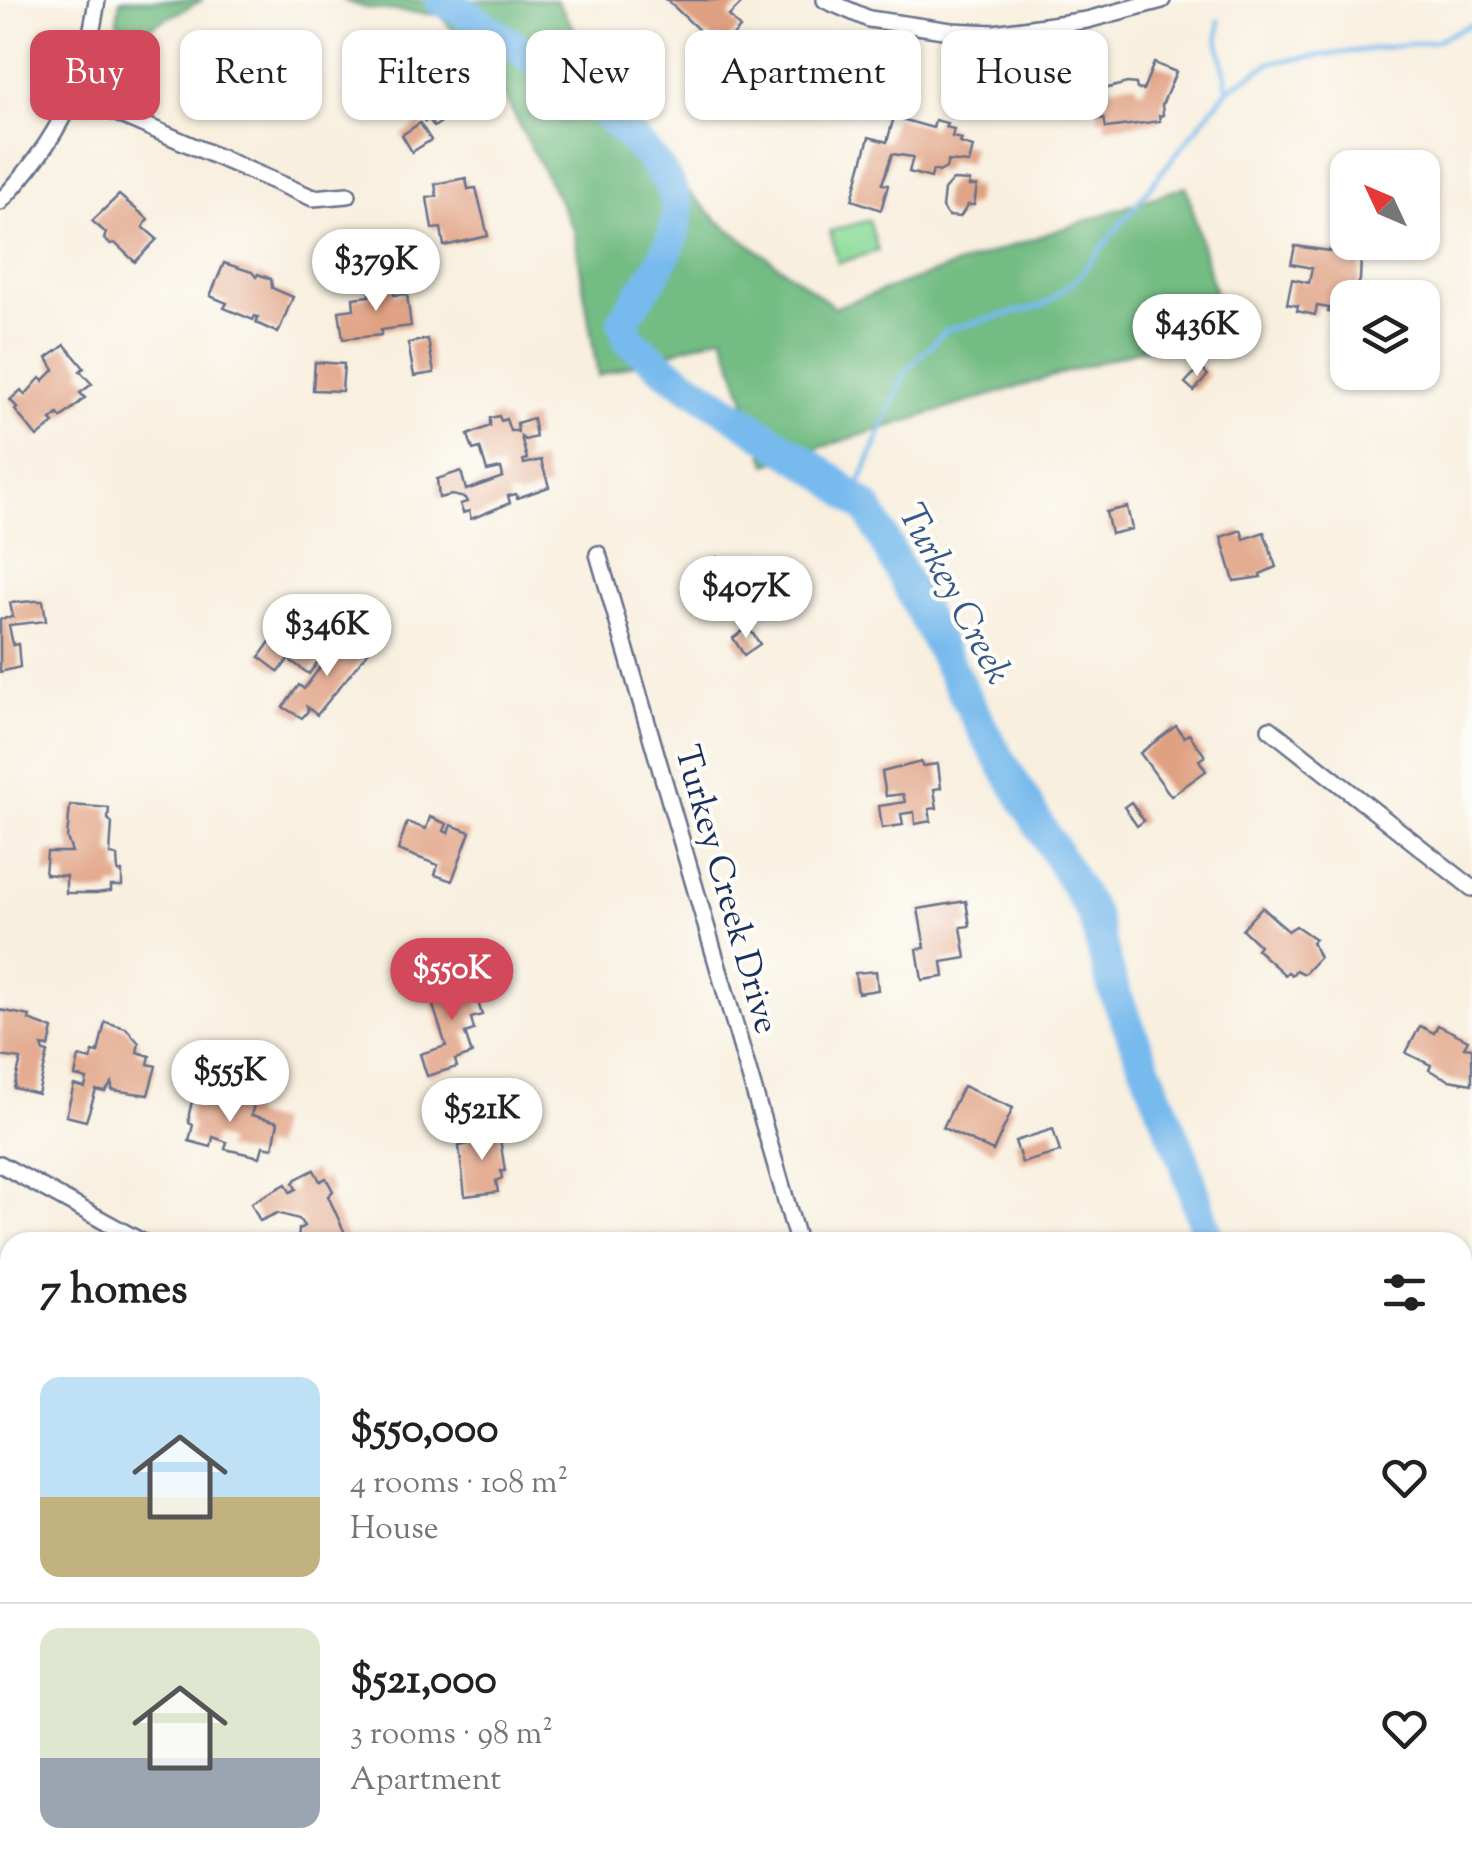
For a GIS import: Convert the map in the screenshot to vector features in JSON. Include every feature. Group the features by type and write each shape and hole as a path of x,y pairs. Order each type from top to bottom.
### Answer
{"street":[{"path":"90,30 97,0"},
{"path":"825,0 869,19 994,33 1087,20 1162,0"},
{"path":"0,202 52,138 62,120"},
{"path":"133,120 312,198 348,196"},
{"name":"Turkey Creek Drive","path":"598,554 795,1232"},
{"path":"1270,729 1472,888"},
{"path":"0,1164 124,1232"}],"green space":[{"path":"120,0 203,0 144,30 126,30 117,21"},
{"path":"342,0 556,0 575,30 526,30 526,120 632,120 657,160 717,220 835,307 1186,186 1223,324 767,464 723,335 598,376 574,230 506,99 506,30 453,30 440,15 366,8"},
{"path":"869,220 878,251 838,263 830,231"}],"building":[{"path":"667,0 745,0 729,16 738,30 699,30"},
{"path":"1154,63 1176,72 1162,105 1160,121 1106,128 1108,88 1127,83 1143,90"},
{"path":"893,120 933,128 935,120 947,123 945,127 954,129 952,137 973,147 969,163 948,161 946,168 933,170 931,178 909,172 913,157 892,154 882,184 888,185 881,210 852,200 869,137 887,142"},
{"path":"420,123 431,140 412,152 402,135"},
{"path":"466,178 468,189 476,188 488,236 444,246 441,228 432,229 427,198 437,196 435,184"},
{"path":"953,180 970,181 969,186 977,186 974,205 968,205 960,217 948,216 942,208 944,190"},
{"path":"119,195 148,219 143,227 157,239 135,262 115,243 104,239 106,233 92,221"},
{"path":"1295,246 1330,251 1330,260 1361,260 1360,280 1330,280 1330,312 1329,308 1317,306 1315,315 1287,304 1292,279 1309,283 1312,268 1291,264"},
{"path":"224,263 271,279 272,288 293,297 278,333 256,323 258,317 253,320 224,308 227,303 210,296"},
{"path":"394,287 394,295 407,294 411,326 381,330 381,335 343,339 339,311 354,309 353,298 370,296 370,290"},
{"path":"428,339 434,373 414,376 408,343"},
{"path":"65,345 92,384 80,393 85,398 61,418 58,414 51,420 54,423 37,437 10,400 21,390 25,395 40,378 43,381 54,370 47,358"},
{"path":"315,362 344,364 342,391 313,390"},
{"path":"1200,367 1208,375 1194,391 1185,383"},
{"path":"499,416 501,421 506,419 510,431 518,433 517,423 533,418 536,437 521,437 527,459 523,460 524,464 541,460 549,487 517,498 516,494 508,496 510,503 471,519 469,511 463,513 460,504 467,502 465,498 439,498 437,479 461,471 466,490 503,477 501,468 487,471 480,448 473,450 468,435 490,426 490,418"},
{"path":"1127,507 1132,529 1111,534 1106,512"},
{"path":"1241,530 1244,539 1264,532 1276,567 1260,574 1261,577 1234,581 1221,537"},
{"path":"717,557 750,582 737,605 728,607 700,586"},
{"path":"43,601 46,621 9,625 13,645 18,644 20,667 0,672 0,619 13,617 10,603"},
{"path":"282,625 302,640 279,672 259,657"},
{"path":"748,627 760,644 744,655 733,638"},
{"path":"350,638 368,652 317,715 307,707 302,718 283,707 299,685 304,689 341,639 346,643"},
{"path":"304,642 322,656 309,674 291,661"},
{"path":"1176,726 1184,737 1189,734 1205,756 1199,760 1206,771 1171,796 1140,753"},
{"path":"921,762 922,766 938,764 941,788 934,789 937,808 929,809 931,821 915,824 914,812 901,814 903,825 882,828 879,806 905,802 903,794 886,796 882,772"},
{"path":"1131,802 1144,821 1137,826 1124,807"},
{"path":"70,805 109,808 110,854 117,856 122,886 96,893 66,893 66,876 45,874 47,852 72,852 67,838"},
{"path":"430,817 447,824 444,831 448,833 451,825 470,832 452,881 435,875 438,865 398,850 407,822 426,829"},
{"path":"966,901 970,926 961,927 966,958 942,962 944,977 922,980 917,949 925,948 918,909"},
{"path":"1262,907 1288,931 1296,926 1315,939 1312,942 1319,958 1304,974 1296,970 1285,975 1256,949 1259,945 1242,929"},
{"path":"876,971 878,990 858,993 855,973"},
{"path":"456,974 458,983 471,979 482,1015 471,1018 474,1030 465,1033 472,1054 455,1060 457,1067 427,1076 420,1054 446,1046 429,993 440,989 437,980"},
{"path":"0,1010 30,1016 29,1020 53,1029 49,1047 42,1046 48,1053 38,1094 14,1088 21,1059 0,1056"},
{"path":"105,1022 126,1028 139,1043 137,1052 150,1056 148,1064 156,1066 148,1095 112,1090 112,1083 105,1092 96,1090 86,1121 66,1116 74,1085 85,1088 87,1079 75,1076 79,1057 91,1060 93,1052 98,1053"},
{"path":"1438,1025 1468,1040 1464,1047 1472,1048 1472,1084 1449,1080 1429,1070 1431,1065 1406,1053 1420,1026 1434,1033"},
{"path":"963,1086 1013,1108 993,1151 943,1128"},
{"path":"194,1093 220,1102 222,1096 254,1105 251,1115 278,1122 273,1148 263,1146 260,1157 225,1149 227,1142 213,1137 211,1147 189,1141"},
{"path":"1053,1129 1060,1152 1022,1163 1015,1141"},
{"path":"499,1132 505,1171 496,1181 498,1192 465,1196 459,1146 468,1144 467,1135"},
{"path":"314,1170 320,1181 326,1178 333,1191 328,1196 344,1232 299,1232 304,1226 299,1219 277,1213 260,1221 251,1203 286,1184 290,1192 296,1189 296,1179"}],"waterway":[{"name":"Turkey Creek","path":"440,0 514,46 602,111 654,163 671,188 677,211 675,226 657,269 623,321 629,340 669,372 823,473 868,509 986,736 1093,915 1113,988 1185,1163 1206,1232"},
{"path":"1219,21 1218,39 1228,89"},
{"path":"854,498 905,372 946,330 1044,305 1077,279 1228,89 1272,62 1435,41 1472,24"}]}
